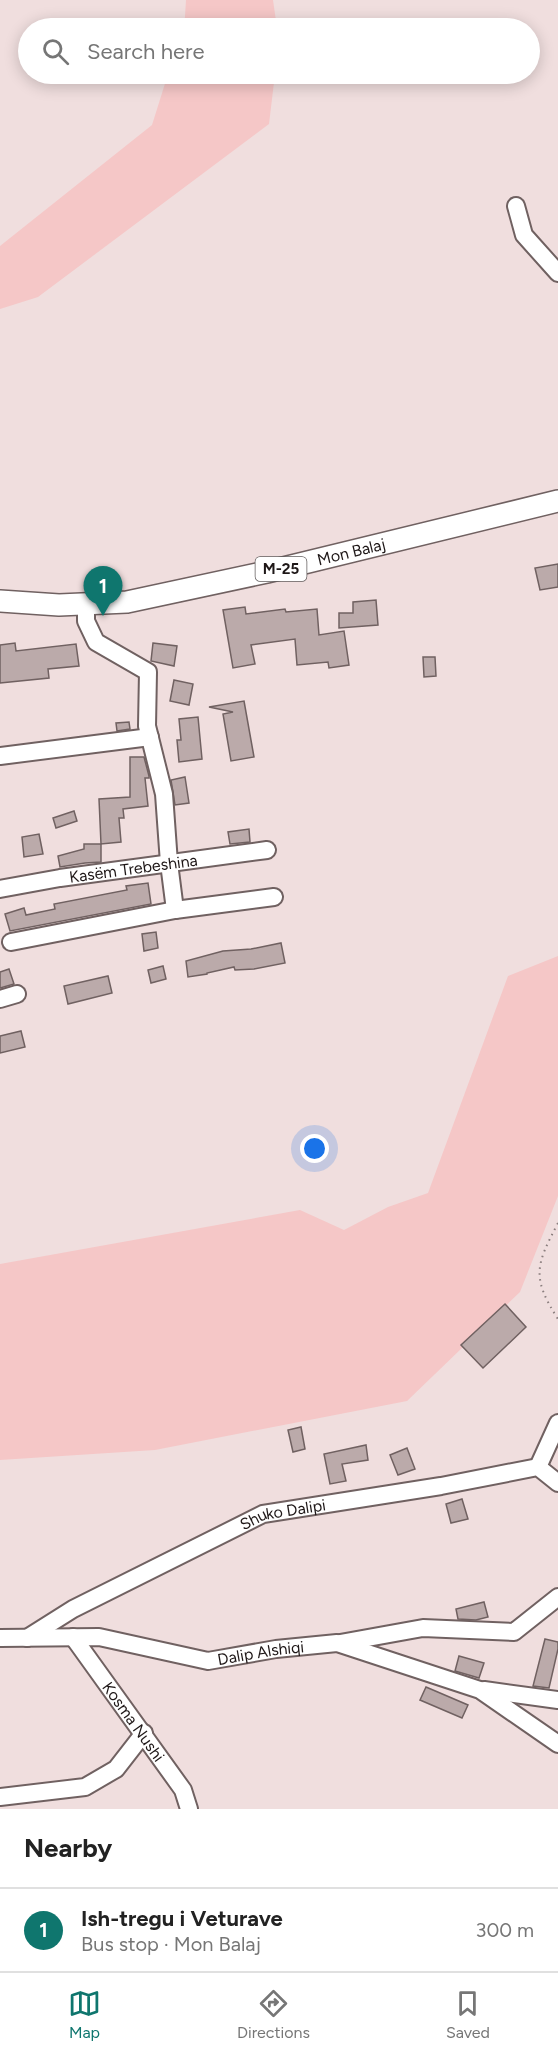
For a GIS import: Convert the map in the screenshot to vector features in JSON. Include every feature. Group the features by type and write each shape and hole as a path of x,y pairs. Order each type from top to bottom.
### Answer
{"main road":[{"name":"Mon Balaj","path":"0,601 48,605 127,602 267,572 558,501"}],"street":[{"path":"516,206 524,235 558,273"},
{"path":"86,604 87,621 96,642 148,672 147,717 164,794 175,910"},
{"path":"0,756 150,737"},
{"name":"Kasëm Trebeshina","path":"0,889 40,881 267,850"},
{"path":"11,942 175,910 274,897"},
{"path":"0,999 17,994"},
{"path":"558,1423 538,1467 558,1483"},
{"name":"Shuko Dalipi","path":"27,1638 73,1610 263,1514 441,1486 538,1467"},
{"path":"337,1643 423,1628 514,1632 558,1597"},
{"name":"Kosma Nushi","path":"73,1637 183,1790 189,1809"},
{"name":"Dalip Alshiqi","path":"0,1638 99,1637 208,1661 276,1648 337,1643 480,1690 558,1700"},
{"name":"Dalip Alshiqi","path":"480,1690 558,1744"},
{"path":"0,1797 86,1787 116,1769 144,1733"}],"path":[{"path":"558,1223 547,1244 538,1276 545,1299 558,1319"}],"shaded area":[{"path":"186,0 273,0 276,18 185,18"},
{"path":"165,84 274,84 269,124 38,297 0,309 0,246 152,125"},
{"path":"558,956 558,1196 520,1292 407,1401 155,1450 0,1460 0,1264 300,1210 344,1230 388,1207 428,1193 508,976"}],"building":[{"path":"558,564 558,587 540,590 535,568"},
{"path":"376,600 378,625 339,628 339,613 353,613 353,602"},
{"path":"245,607 246,614 285,609 286,612 317,609 319,635 344,631 349,665 329,668 328,662 297,665 295,639 251,645 255,664 233,668 223,610"},
{"path":"15,643 16,651 76,644 79,666 48,669 49,678 0,683 0,645"},
{"path":"153,643 177,646 174,666 151,661"},
{"path":"423,657 435,657 436,676 424,677"},
{"path":"174,680 193,684 189,705 170,701"},
{"path":"244,701 254,757 231,761 223,714 233,712 209,707"},
{"path":"198,717 202,759 179,762 177,740 181,740 179,719"},
{"path":"129,722 130,729 117,731 116,723"},
{"path":"130,757 144,757 149,776 145,778 148,806 123,809 124,818 119,818 121,842 101,844 99,799 130,797"},
{"path":"185,777 189,803 175,805 171,780"},
{"path":"74,811 77,821 56,828 53,818"},
{"path":"249,829 250,842 230,844 228,832"},
{"path":"39,834 43,854 24,857 22,837"},
{"path":"84,844 101,844 101,862 60,867 58,856 84,849"},
{"path":"148,883 151,904 10,931 5,914 24,908 26,915 55,909 54,904 127,890 126,886"},
{"path":"156,932 158,948 144,951 142,934"},
{"path":"281,943 285,963 254,969 235,970 234,967 188,977 186,961 223,951 251,949"},
{"path":"163,966 166,979 151,983 148,970"},
{"path":"9,969 14,984 0,988 0,972"},
{"path":"108,976 112,993 68,1004 64,986"},
{"path":"21,1031 25,1047 0,1053 0,1036"},
{"path":"505,1304 526,1327 483,1368 461,1345"},
{"path":"301,1427 305,1449 293,1452 288,1430"},
{"path":"366,1445 368,1460 342,1464 346,1481 330,1484 324,1454"},
{"path":"407,1448 415,1469 398,1475 390,1455"},
{"path":"462,1499 468,1519 451,1523 446,1504"},
{"path":"484,1602 488,1617 476,1620 458,1619 456,1609"},
{"path":"545,1639 558,1642 549,1688 533,1686"},
{"path":"459,1656 484,1663 479,1678 455,1671"},
{"path":"426,1687 468,1705 462,1718 420,1700"}],"place":[{"name":"Ish-tregu i Veturave","path":"103,616"}]}
